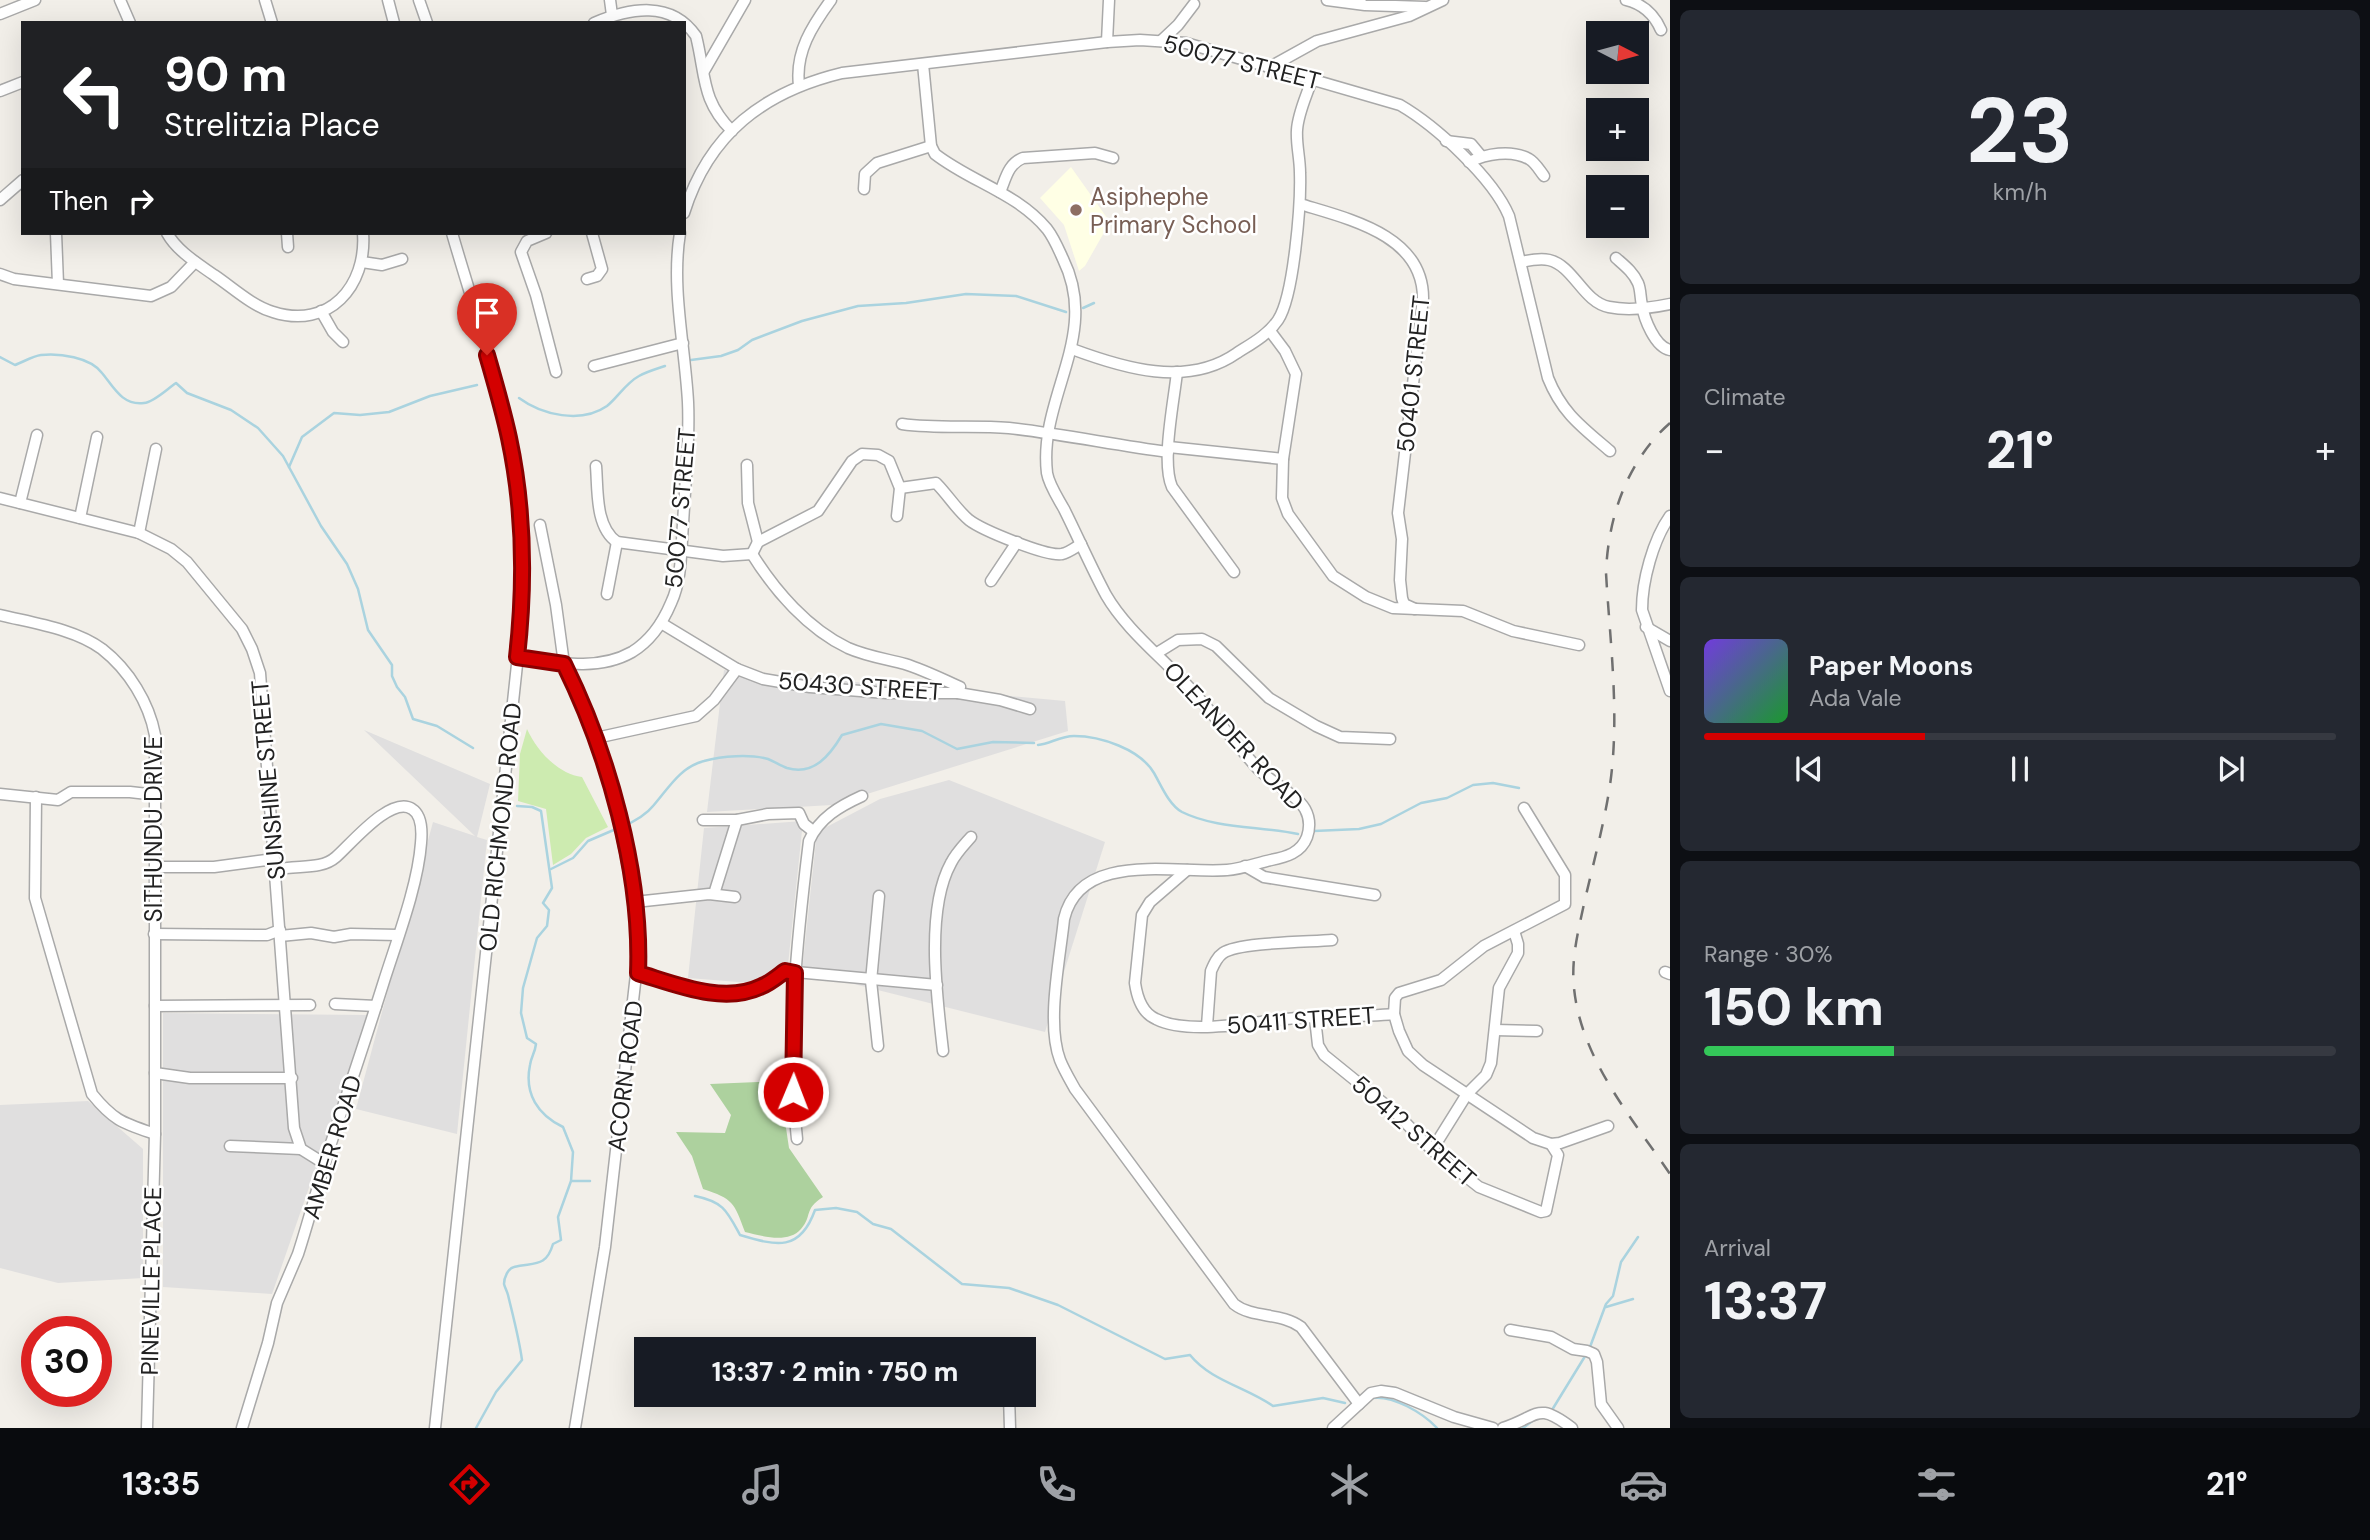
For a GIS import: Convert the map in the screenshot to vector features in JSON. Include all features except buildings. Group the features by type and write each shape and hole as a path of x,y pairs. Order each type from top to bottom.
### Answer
{"street":[{"path":"0,14 35,0"},
{"path":"120,0 129,21"},
{"path":"265,0 271,21"},
{"path":"388,0 393,21"},
{"path":"419,0 426,21"},
{"path":"610,0 617,14"},
{"path":"617,14 632,0"},
{"path":"704,71 745,0"},
{"path":"799,85 798,59 804,43 831,0"},
{"path":"1107,42 1109,0"},
{"path":"1327,0 1429,8"},
{"path":"1270,67 1317,41 1429,8 1443,0"},
{"path":"1626,0 1643,7 1654,17 1661,30"},
{"path":"1161,41 1195,4"},
{"path":"599,21 647,8 667,12 683,21"},
{"path":"686,24 696,36 710,103 718,117 732,131"},
{"name":"50077 STREET","path":"686,208 703,169 732,131 760,106 799,85 842,73 1107,42 1186,43 1400,105 1414,113 1490,182 1504,203 1553,390 1569,415 1610,451"},
{"path":"864,189 865,174 877,163 931,146 923,64"},
{"path":"1072,349 1133,369 1177,372 1212,365 1231,357 1270,331 1283,310 1288,293 1300,204 1297,133 1312,79"},
{"path":"0,91 21,83"},
{"path":"1446,141 1471,144 1481,156"},
{"name":"OLEANDER ROAD","path":"931,146 935,154 945,162 1030,212 1045,228 1069,271 1077,314 1072,349 1060,383 1049,433 1048,477 1107,597 1199,698 1259,770 1305,808 1309,825 1306,841 1292,854 1226,870 1114,872 1100,875 1081,887 1068,903 1064,919 1054,1020 1060,1060 1075,1089 1234,1304 1244,1310 1291,1320 1301,1327 1359,1404"},
{"path":"1000,192 1010,168 1023,159 1095,153 1113,158"},
{"path":"1469,162 1481,156 1495,154 1527,158 1544,176"},
{"path":"0,200 21,182"},
{"name":"50401 STREET","path":"1300,204 1389,237 1409,254 1419,270 1423,298 1398,513 1402,539 1402,598 1404,604 1416,610"},
{"path":"56,235 58,284"},
{"path":"168,235 173,243 195,262 270,311 299,316 321,311 345,295 357,279 362,261 363,235"},
{"path":"287,235 288,247"},
{"name":"OLD RICHMOND ROAD","path":"435,1428 517,657 522,553 516,481 501,404 453,235"},
{"path":"541,235 523,244 522,252 556,372"},
{"path":"587,279 597,276 602,269 593,235"},
{"name":"50077 STREET","path":"517,657 564,664 601,663 631,653 649,639 673,601 681,551 688,442 676,261 680,235"},
{"path":"1616,258 1636,278 1642,307 1657,341 1663,348 1670,350"},
{"path":"362,261 382,265 402,259"},
{"path":"1521,262 1538,259 1555,262 1588,294 1608,307 1670,304"},
{"path":"0,274 9,278 151,296 171,287 195,262"},
{"path":"321,311 342,342"},
{"path":"1270,331 1285,351 1296,374 1283,459 1285,509 1333,576 1375,601 1401,610 1467,612 1513,631 1579,645"},
{"path":"594,366 683,343"},
{"path":"1177,372 1167,473 1171,487 1234,572"},
{"path":"902,424 923,427 993,427 1168,449 1283,459"},
{"path":"20,503 37,435"},
{"path":"80,518 97,437"},
{"path":"139,533 156,449"},
{"path":"752,554 758,542 818,511 856,456 871,453 889,461 900,488 897,516"},
{"path":"747,465 748,503 758,542"},
{"path":"596,466 604,526 609,536 617,541 723,556 752,554"},
{"path":"900,488 936,483 951,503 971,521 1050,554 1063,555 1081,544"},
{"name":"SUNSHINE STREET","path":"0,498 154,539 187,562 242,629 253,649 260,673 294,1128 301,1149"},
{"path":"1670,516 1661,533 1642,596 1646,626 1670,691"},
{"name":"ACORN ROAD","path":"540,525 556,605 564,664 596,738 618,816 635,902 639,948 605,1247 575,1428"},
{"path":"607,594 617,541"},
{"path":"991,581 1017,542"},
{"path":"752,554 766,577 798,612 833,640 864,655 907,665 959,690"},
{"name":"SITHUNDU DRIVE","path":"0,615 72,634 102,649 145,700 152,720 155,735 156,795 155,1134"},
{"name":"50430 STREET","path":"661,623 737,669 763,679 810,687 886,693 959,690 1030,709"},
{"path":"1646,626 1667,638"},
{"path":"1157,653 1178,640 1202,639 1216,646 1269,698 1316,726 1340,737 1390,739"},
{"path":"596,738 696,716 714,700 737,669"},
{"path":"0,794 58,800 71,793 156,795"},
{"path":"797,1139 793,1092 795,973 807,852 813,831 837,807 862,796"},
{"path":"36,797 35,898 92,1094 108,1114 119,1121 155,1134"},
{"name":"AMBER ROAD","path":"242,1428 268,1343 277,1303 298,1254 398,934 418,864 422,842 420,820 415,810 401,805 371,825 327,863 317,866 275,864"},
{"path":"1394,1014 1397,995 1441,980 1484,946 1566,902 1565,875 1524,808"},
{"path":"703,820 737,820 768,814 799,813 804,824 813,831"},
{"path":"714,894 737,820"},
{"path":"943,1051 937,985 937,929 941,887 951,863 971,837"},
{"path":"156,867 275,864"},
{"path":"1245,866 1264,877 1375,895"},
{"name":"50411 STREET","path":"1187,870 1150,902 1142,915 1136,993 1141,1004 1154,1018 1166,1023 1207,1026 1394,1014 1408,1051 1423,1065 1518,1130 1551,1144"},
{"path":"635,902 714,894 735,897"},
{"path":"878,1046 871,981 880,896"},
{"path":"1432,1150 1467,1094 1488,1071 1491,1063 1499,988 1518,953 1514,931"},
{"path":"154,934 311,933 334,937 351,934 398,934"},
{"path":"1207,1026 1212,971 1214,963 1224,953 1239,947 1332,940"},
{"path":"638,973 712,992 729,993 762,986 785,971 937,985"},
{"path":"335,1004 376,1006"},
{"path":"155,1006 310,1005"},
{"name":"50412 STREET","path":"1315,1018 1321,1052 1398,1115 1432,1150 1487,1192 1541,1212 1546,1211 1558,1155 1551,1144"},
{"path":"1494,1030 1537,1031"},
{"path":"155,1073 190,1079 292,1078"},
{"path":"1551,1144 1608,1126"},
{"name":"PINEVILLE PLACE","path":"147,1428 155,1134"},
{"path":"230,1146 301,1149 325,1164"},
{"path":"1510,1329 1555,1338 1573,1349 1594,1354 1601,1404 1618,1428"},
{"path":"1333,1428 1371,1393 1386,1391 1454,1418 1493,1428"},
{"path":"1009,1407 1010,1428"},
{"path":"1503,1428 1543,1412 1554,1414 1573,1428"},
{"path":"1449,1428 1454,1418"}],"shaded area":[{"name":"Asiphephe Primary School","path":"1071,167 1110,222 1085,266 1079,271 1064,225 1040,198"},
{"path":"724,670 1065,701 1068,731 832,805 707,812"},
{"path":"364,730 490,784 477,837 487,840 457,1134 356,1109 433,822 475,836"},
{"path":"949,780 1105,842 1045,1032 802,971 817,832 880,799"},
{"path":"803,821 788,965 751,983 688,978 704,828"},
{"path":"163,1013 369,1015 272,1294 163,1287"},
{"path":"88,1101 143,1149 143,1278 58,1283 0,1268 0,1105"}],"green space":[{"path":"527,729 549,760 565,771 582,777 608,827 586,838 571,854 553,865 546,809 518,801 520,754"},
{"path":"779,1081 789,1148 823,1197 810,1209 805,1224 796,1234 775,1238 745,1232 731,1203 703,1189 692,1156 676,1132 725,1133 731,1115 710,1084"}],"waterway":[{"path":"691,360 721,356 738,350 752,340 802,321 858,306 906,303 966,294 1016,296 1066,312"},
{"path":"1083,308 1094,303"},
{"path":"0,357 15,365 41,355 82,360 97,368 124,398 136,403 152,400 176,383 187,393 231,410 258,428 283,456 321,526 347,564 358,589 368,630 392,665 392,676 405,697 413,719 437,726 473,748"},
{"path":"519,398 550,413 586,415 607,406 639,376 665,366"},
{"path":"289,467 302,437 334,413 360,415 389,412 430,396 477,385"},
{"path":"622,827 647,812 675,779 696,764 719,758 753,756 768,759 787,768 805,769 820,762 842,735 881,724 922,731 957,749 993,742 1034,743"},
{"path":"1038,745 1074,736 1107,741 1129,751 1148,765 1169,800 1182,812 1224,824 1298,834"},
{"path":"1314,831 1359,829 1381,824 1421,803 1447,798 1473,785 1493,783 1519,788"},
{"path":"476,1428 496,1392 522,1360 504,1284 506,1276 512,1268 543,1261 553,1244 561,1240 558,1217 571,1181 573,1152 563,1127 540,1110 529,1085 530,1065 536,1044 527,1038 521,1013 523,988 537,938 547,926 549,910 543,903 552,888 541,811 517,806"},
{"path":"551,869 573,858 588,841 616,829"},
{"path":"572,1181 590,1181"},
{"path":"695,1196 719,1205 740,1235 765,1242 786,1242 794,1239 809,1224 815,1210 836,1208 857,1212 873,1224 891,1229 962,1284 1009,1288 1058,1305 1165,1359 1190,1355 1218,1378 1273,1406 1323,1398 1345,1403"},
{"path":"1590,1347 1606,1304 1613,1296 1621,1262 1638,1237"},
{"path":"1606,1307 1633,1299"},
{"path":"1552,1410 1587,1353"},
{"path":"1372,1398 1389,1399 1407,1406 1437,1428"},
{"path":"1523,1428 1535,1419"}],"railway":[{"path":"1670,423 1655,438 1631,472 1611,531 1606,573 1613,679 1613,759 1605,815 1577,935 1573,977 1579,1014 1597,1063 1610,1087 1670,1174"}],"place":[{"name":"Asiphephe Primary School","path":"1076,210"}],"route":[{"path":"487,355 510,440 516,481 522,553 517,657 564,664 596,738 618,816 635,902 638,973 712,992 729,993 762,986 785,971 795,973 793,1092"}]}
